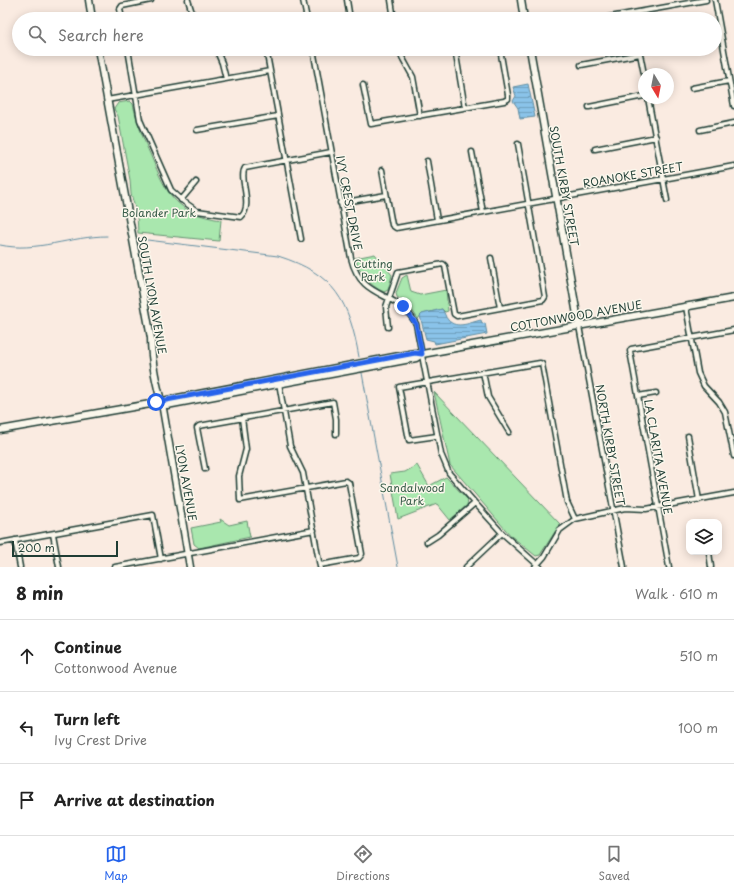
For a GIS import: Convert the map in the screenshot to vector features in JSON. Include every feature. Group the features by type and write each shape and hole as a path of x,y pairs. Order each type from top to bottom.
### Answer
{"street":[{"path":"89,0 91,12"},
{"path":"121,12 121,7 124,5 151,0"},
{"path":"188,0 192,12"},
{"path":"303,0 306,12"},
{"path":"347,0 349,12"},
{"path":"390,0 393,12"},
{"path":"521,0 523,12"},
{"path":"639,12 706,0"},
{"path":"715,0 717,12"},
{"path":"722,40 734,106"},
{"name":"SOUTH LYON AVENUE","path":"99,56 162,403"},
{"path":"129,56 140,120 167,183 181,200 202,213 239,218 243,216 246,195 243,173 244,170 286,160 331,152"},
{"path":"219,56 226,79"},
{"path":"267,56 301,239"},
{"name":"IVY CREST DRIVE","path":"313,56 340,203 351,258 356,273 370,289 403,306 412,318 418,331 437,436 446,467 502,533 538,566"},
{"path":"402,56 413,77 420,116"},
{"path":"456,56 465,108"},
{"path":"363,85 371,124 508,99 501,56"},
{"name":"SOUTH KIRBY STREET","path":"531,56 579,326"},
{"path":"581,66 630,56"},
{"path":"640,56 643,68"},
{"path":"107,100 270,71"},
{"path":"692,88 729,81"},
{"path":"588,107 638,97"},
{"path":"649,104 667,200"},
{"path":"197,130 278,116"},
{"path":"700,130 734,123"},
{"path":"595,149 656,137"},
{"path":"388,327 385,310 398,272 443,264 445,266 454,314 457,316 543,300 545,297 518,144"},
{"path":"472,152 483,212"},
{"path":"427,161 437,220"},
{"name":"ROANOKE STREET","path":"386,194 393,228 734,166"},
{"path":"340,203 386,194 382,170"},
{"path":"181,200 196,182"},
{"path":"491,258 500,308"},
{"name":"COTTONWOOD AVENUE","path":"0,430 416,358 422,354 734,298"},
{"path":"686,307 699,378 704,386 719,402 727,418 734,456"},
{"name":"NORTH KIRBY STREET","path":"579,326 624,567"},
{"path":"691,338 734,330"},
{"name":"LA CLARITA AVENUE","path":"669,567 630,351 631,349 691,338"},
{"path":"437,436 409,440 399,387 483,372 540,363 542,364 566,496 575,519"},
{"path":"483,372 488,397 508,432"},
{"path":"242,418 246,449 238,476 240,500 306,488 346,481 349,483 362,554 359,558 320,566 306,488 301,468 290,446 278,382"},
{"path":"638,396 656,393"},
{"path":"205,469 197,428 199,426 333,402 336,419 336,434"},
{"name":"LYON AVENUE","path":"162,403 190,567"},
{"path":"688,436 699,500"},
{"path":"538,566 560,530 575,519 613,510 658,507 734,493"},
{"path":"427,542 438,535 475,503"},
{"path":"0,543 153,515 161,559"},
{"path":"115,567 136,565 314,530"},
{"path":"466,567 502,533"},
{"path":"53,534 59,567"},
{"path":"15,540 20,567"},
{"path":"710,555 712,567"}],"green space":[{"name":"Bolander Park","path":"130,101 133,104 145,143 168,192 183,207 193,213 221,220 219,241 138,233 137,215 131,194 130,180 118,116 114,109 118,103"},
{"name":"Cutting Park","path":"375,254 392,275 388,290 384,292 369,282 360,269 355,258"},
{"name":"Cutting Park","path":"407,275 411,292 420,295 446,290 448,311 445,312 442,309 422,314 418,319 408,304 397,297 396,293 402,278"},
{"path":"434,392 560,524 540,555 536,556 511,536 450,465"},
{"name":"Sandalwood Park","path":"417,465 429,486 446,477 468,500 467,505 450,520 437,504 398,519 390,474 405,472"},
{"path":"220,519 229,525 247,521 250,537 199,548 194,544 191,528 221,522"}],"water":[{"path":"528,84 535,117 520,119 518,108 513,101 516,96 513,87"},
{"path":"442,309 446,318 452,323 460,325 481,320 482,324 485,323 487,334 435,344 434,341 426,339 420,316 422,314"}],"waterway":[{"path":"0,245 13,247 40,246 107,236"},
{"path":"139,239 278,256 297,263 326,281 336,292 344,305 350,320 359,357"},
{"path":"362,373 398,567"}],"route":[{"path":"156,402 162,403 167,400 415,353 422,354 416,324 403,306"}]}
